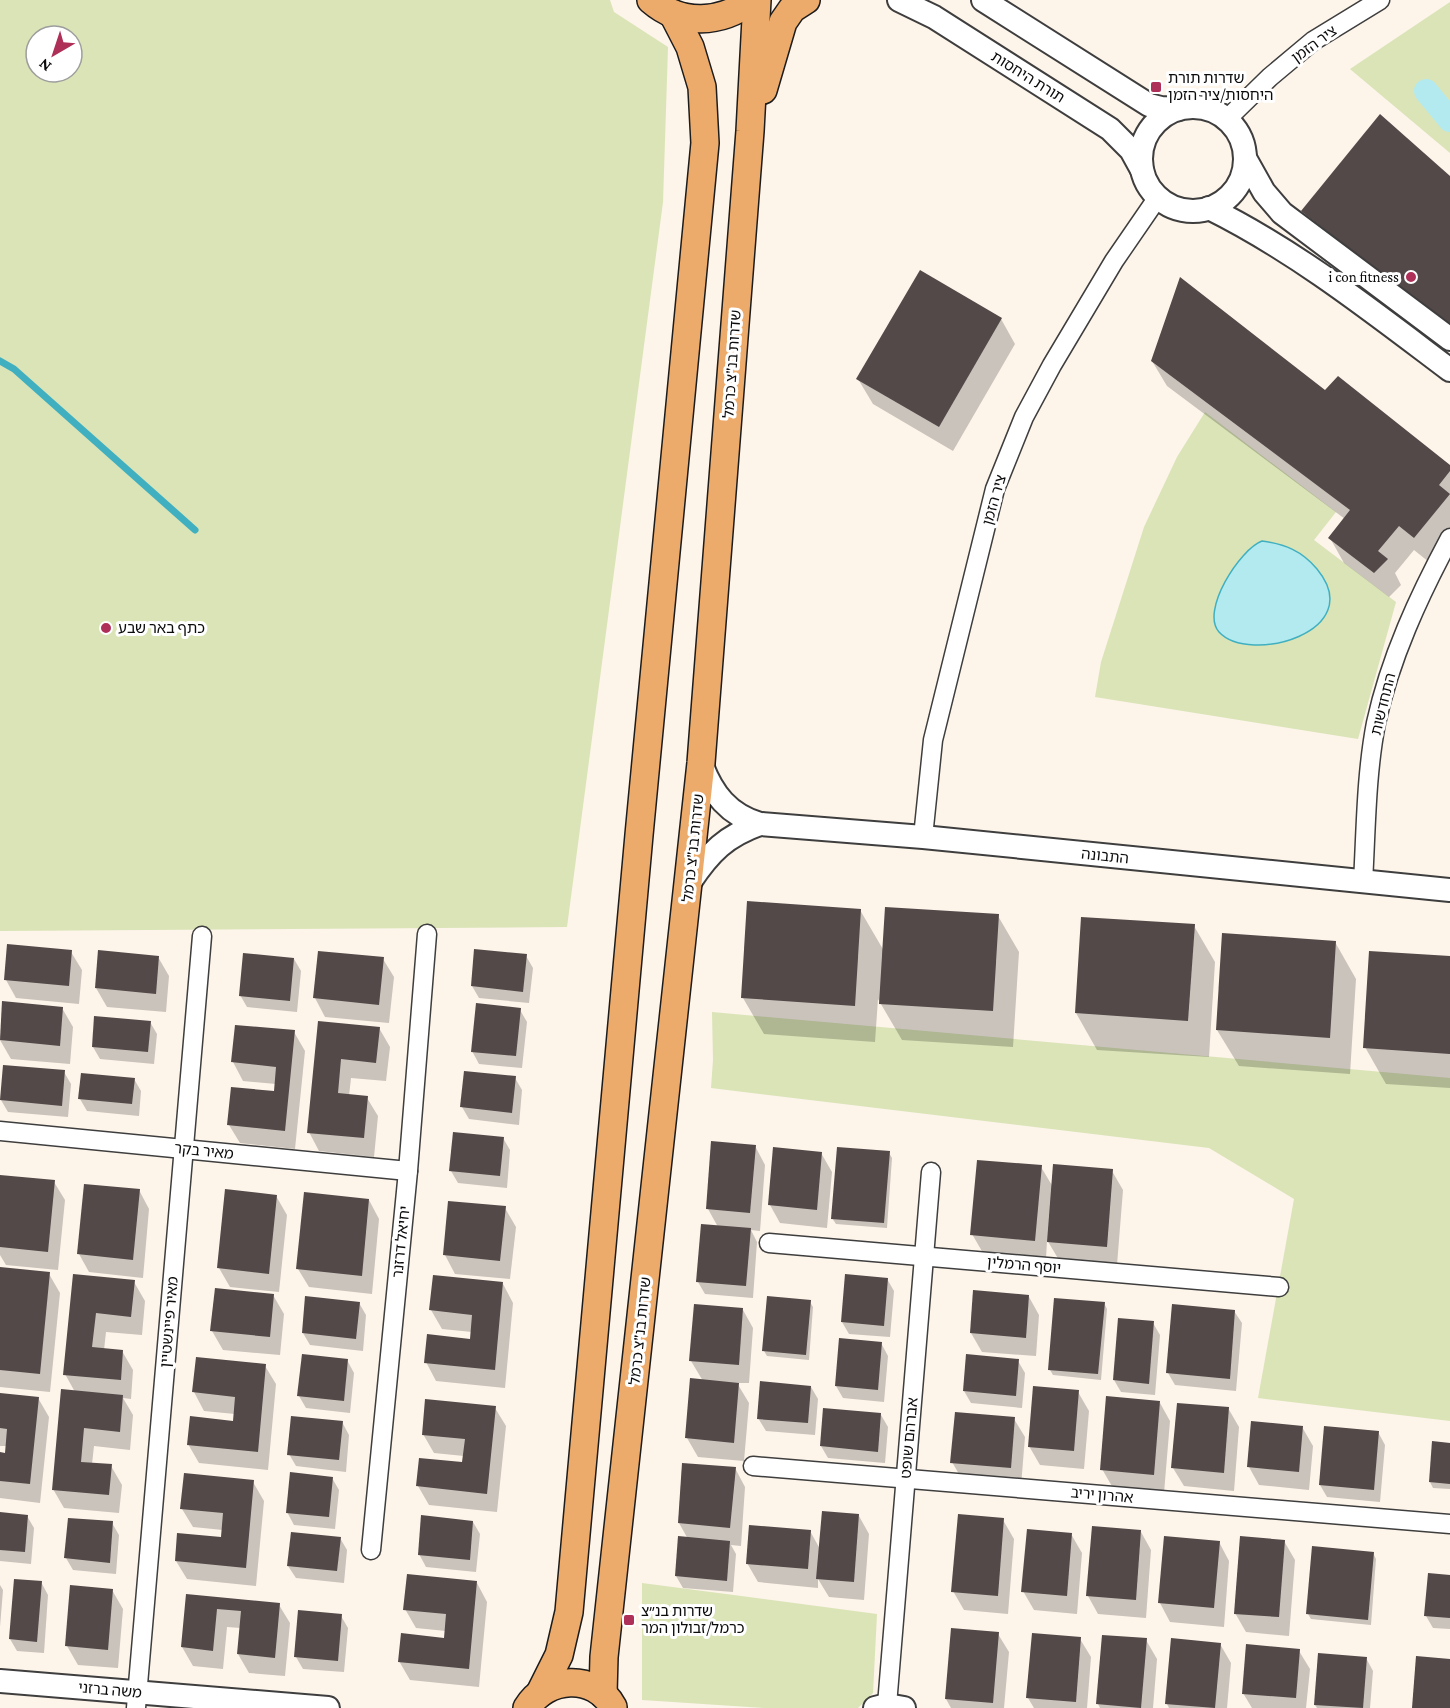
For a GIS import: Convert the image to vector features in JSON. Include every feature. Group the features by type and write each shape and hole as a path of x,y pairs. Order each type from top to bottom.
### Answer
{"main road":[{"path":"662,7 695,20 718,18 740,10 752,0"},
{"name":"שדרות בנ\"צ כרמל","path":"612,1703 604,1657 690,882 701,763 750,131 757,0"},
{"path":"750,131 783,22 792,9 806,0"},
{"path":"533,1701 552,1673 559,1655 569,1612 639,835 705,143 702,87 690,47 662,7"},
{"path":"533,1701 551,1686 564,1682 585,1685 612,1703"}],"street":[{"name":"תורת היחסות","path":"898,0 934,17 1110,129 1131,150 1142,170"},
{"path":"983,0 1149,105 1161,108 1194,107 1212,110 1227,119 1237,130 1243,144 1245,158 1243,174 1236,189 1224,201 1209,208 1196,211 1170,205 1158,197 1148,185 1142,170 1141,154 1145,139 1164,115 1178,109"},
{"name":"ציר הזמן","path":"1227,119 1270,77 1313,41 1380,0"},
{"path":"1245,158 1264,192 1282,213 1450,339"},
{"name":"ציר הזמן","path":"922,837 933,740 995,489 1024,417 1044,380 1114,261 1158,197"},
{"path":"1209,208 1260,235 1343,290 1450,370"},
{"name":"התחדשות","path":"1363,882 1369,779 1378,715 1389,675 1410,618 1450,537"},
{"name":"התבונה","path":"701,763 716,795 730,810 760,824 922,837 1450,890"},
{"name":"התבונה","path":"690,882 701,864 726,840 742,830 760,824"},
{"name":"יחיאל דרזנר","path":"371,1550 408,1172 427,934"},
{"name":"מאיר פיינשטיין","path":"137,1700 202,936"},
{"name":"מאיר בקר","path":"0,1131 408,1172"},
{"name":"אברהם שופט","path":"888,1707 931,1172"},
{"name":"יוסף הרמלין","path":"769,1243 1279,1287"},
{"name":"אהרון יריב","path":"753,1466 1450,1524"},
{"name":"משה ברזני","path":"0,1681 137,1700 328,1708"}],"green space":[{"path":"0,0 610,0 614,12 668,47 663,202 567,927 0,931"},
{"path":"1450,2 1450,153 1350,69"},
{"path":"1205,412 1336,512 1314,540 1396,602 1358,739 1095,697 1101,662 1144,527 1177,457"},
{"path":"712,1012 1450,1078 1450,1421 1258,1398 1294,1199 1209,1148 711,1088"},
{"path":"642,1583 877,1614 873,1693 858,1708 764,1708 642,1700"}],"water":[{"path":"1262,541 1292,549 1305,557 1317,569 1329,591 1328,610 1317,625 1299,636 1277,643 1254,645 1234,641 1219,632 1214,622 1218,596 1225,582 1243,556"}],"building":[{"path":"1380,114 1450,176 1450,327 1301,211"},
{"path":"920,270 1002,318 939,427 856,379"},
{"path":"1180,277 1325,390 1338,376 1450,465 1450,471 1439,485 1450,494 1414,538 1399,526 1378,551 1388,559 1374,573 1328,538 1350,510 1151,361"},
{"path":"747,901 861,909 855,1006 741,998"},
{"path":"885,907 999,914 993,1011 879,1004"},
{"path":"1081,917 1195,924 1188,1021 1075,1013"},
{"path":"1222,933 1336,941 1330,1038 1216,1030"},
{"path":"7,944 72,950 69,986 4,980"},
{"path":"474,949 527,954 523,992 471,986"},
{"path":"98,950 159,956 156,994 95,988"},
{"path":"318,951 384,957 379,1005 313,998"},
{"path":"1369,951 1450,956 1450,1054 1363,1048"},
{"path":"243,953 294,958 290,1001 239,996"},
{"path":"2,1001 63,1007 60,1046 0,1040"},
{"path":"476,1003 521,1008 516,1056 471,1052"},
{"path":"94,1016 151,1021 148,1052 92,1047"},
{"path":"318,1021 380,1027 376,1063 341,1059 338,1093 368,1096 364,1138 307,1133"},
{"path":"235,1025 295,1030 285,1131 227,1125 231,1087 274,1091 276,1067 231,1062"},
{"path":"3,1065 65,1070 62,1106 0,1100"},
{"path":"464,1071 516,1076 512,1113 460,1107"},
{"path":"81,1073 135,1078 132,1104 78,1099"},
{"path":"453,1132 504,1137 500,1176 449,1171"},
{"path":"711,1141 756,1145 750,1213 706,1209"},
{"path":"773,1147 822,1152 817,1210 768,1205"},
{"path":"837,1147 890,1151 884,1223 831,1219"},
{"path":"977,1160 1042,1165 1035,1241 970,1235"},
{"path":"1053,1164 1113,1169 1107,1247 1047,1242"},
{"path":"0,1175 55,1180 48,1252 0,1247"},
{"path":"84,1184 140,1189 133,1260 77,1254"},
{"path":"225,1189 277,1195 269,1274 217,1268"},
{"path":"304,1192 369,1199 362,1276 296,1269"},
{"path":"448,1201 506,1206 500,1261 443,1255"},
{"path":"701,1224 751,1228 746,1286 696,1282"},
{"path":"0,1267 50,1272 40,1374 0,1370"},
{"path":"73,1274 135,1280 131,1317 96,1313 92,1347 123,1350 121,1380 63,1375"},
{"path":"845,1274 888,1278 884,1326 841,1322"},
{"path":"433,1275 503,1282 495,1370 424,1363 427,1334 470,1339 472,1315 429,1310"},
{"path":"215,1288 274,1294 270,1337 210,1331"},
{"path":"973,1290 1029,1295 1026,1338 970,1333"},
{"path":"305,1296 360,1302 356,1339 302,1333"},
{"path":"767,1296 811,1300 806,1355 762,1351"},
{"path":"1054,1298 1105,1302 1098,1374 1048,1370"},
{"path":"694,1304 743,1308 739,1365 689,1361"},
{"path":"1172,1304 1235,1310 1230,1379 1166,1373"},
{"path":"1118,1318 1154,1321 1149,1384 1113,1380"},
{"path":"839,1338 882,1342 878,1390 835,1386"},
{"path":"302,1354 348,1359 344,1401 297,1396"},
{"path":"966,1354 1019,1359 1016,1396 963,1391"},
{"path":"196,1357 266,1364 258,1452 187,1445 190,1416 233,1421 235,1397 192,1392"},
{"path":"690,1378 739,1383 734,1443 685,1438"},
{"path":"760,1381 811,1386 808,1423 757,1419"},
{"path":"1033,1386 1079,1390 1074,1451 1028,1447"},
{"path":"61,1389 123,1395 120,1432 84,1428 81,1462 112,1464 109,1495 52,1490"},
{"path":"0,1393 39,1397 30,1484 0,1481 0,1452 5,1453 7,1429 0,1428"},
{"path":"1106,1396 1160,1401 1154,1475 1100,1470"},
{"path":"425,1399 496,1406 487,1494 416,1486 419,1458 462,1462 465,1439 422,1435"},
{"path":"1177,1403 1229,1407 1224,1473 1171,1468"},
{"path":"823,1408 881,1413 878,1452 820,1446"},
{"path":"955,1412 1015,1417 1011,1468 950,1463"},
{"path":"291,1416 343,1421 339,1460 287,1455"},
{"path":"1251,1421 1303,1426 1299,1472 1247,1467"},
{"path":"1324,1426 1379,1431 1374,1490 1319,1485"},
{"path":"1432,1441 1450,1443 1450,1484 1429,1482"},
{"path":"682,1463 736,1467 730,1528 678,1523"},
{"path":"290,1472 333,1477 329,1517 286,1513"},
{"path":"184,1473 254,1480 246,1568 175,1561 177,1533 221,1537 223,1513 180,1509"},
{"path":"822,1511 859,1514 854,1582 816,1579"},
{"path":"0,1512 28,1515 25,1552 0,1550"},
{"path":"958,1514 1004,1518 998,1596 951,1592"},
{"path":"421,1515 473,1521 470,1560 418,1555"},
{"path":"68,1518 113,1521 110,1563 64,1558"},
{"path":"749,1525 811,1530 808,1569 746,1564"},
{"path":"1092,1526 1141,1530 1136,1600 1086,1596"},
{"path":"1027,1529 1072,1533 1067,1596 1021,1592"},
{"path":"291,1532 341,1537 337,1571 287,1566"},
{"path":"678,1536 730,1541 727,1581 675,1576"},
{"path":"1164,1536 1220,1541 1214,1608 1158,1603"},
{"path":"1240,1536 1285,1540 1279,1617 1234,1614"},
{"path":"1312,1546 1374,1552 1368,1620 1306,1614"},
{"path":"1428,1573 1450,1575 1450,1618 1424,1616"},
{"path":"407,1574 477,1581 469,1669 398,1662 401,1633 444,1638 446,1614 403,1610"},
{"path":"14,1579 42,1581 37,1642 9,1639"},
{"path":"70,1585 113,1589 108,1650 65,1646"},
{"path":"186,1594 280,1603 275,1658 237,1654 241,1611 217,1609 213,1651 181,1647"},
{"path":"298,1610 342,1614 338,1661 294,1657"},
{"path":"951,1628 999,1632 993,1703 945,1699"},
{"path":"1032,1633 1081,1637 1076,1702 1026,1698"},
{"path":"1102,1635 1147,1638 1141,1708 1096,1704"},
{"path":"1171,1638 1221,1643 1215,1708 1165,1704"},
{"path":"1246,1644 1300,1649 1296,1698 1242,1694"},
{"path":"1318,1653 1367,1657 1363,1708 1314,1705"},
{"path":"1416,1656 1450,1659 1450,1708 1412,1708"}],"waterway":[{"path":"1426,91 1450,120"},
{"path":"0,361 14,369 195,530"}],"place":[{"name":"שדרות תורת היחסות/ציר הזמן","path":"1156,87"},
{"name":"i con fitness","path":"1411,277"},
{"name":"כתף באר שבע","path":"106,628"},
{"name":"שדרות בנ״צ כרמל/זבולון המר","path":"629,1620"}]}
